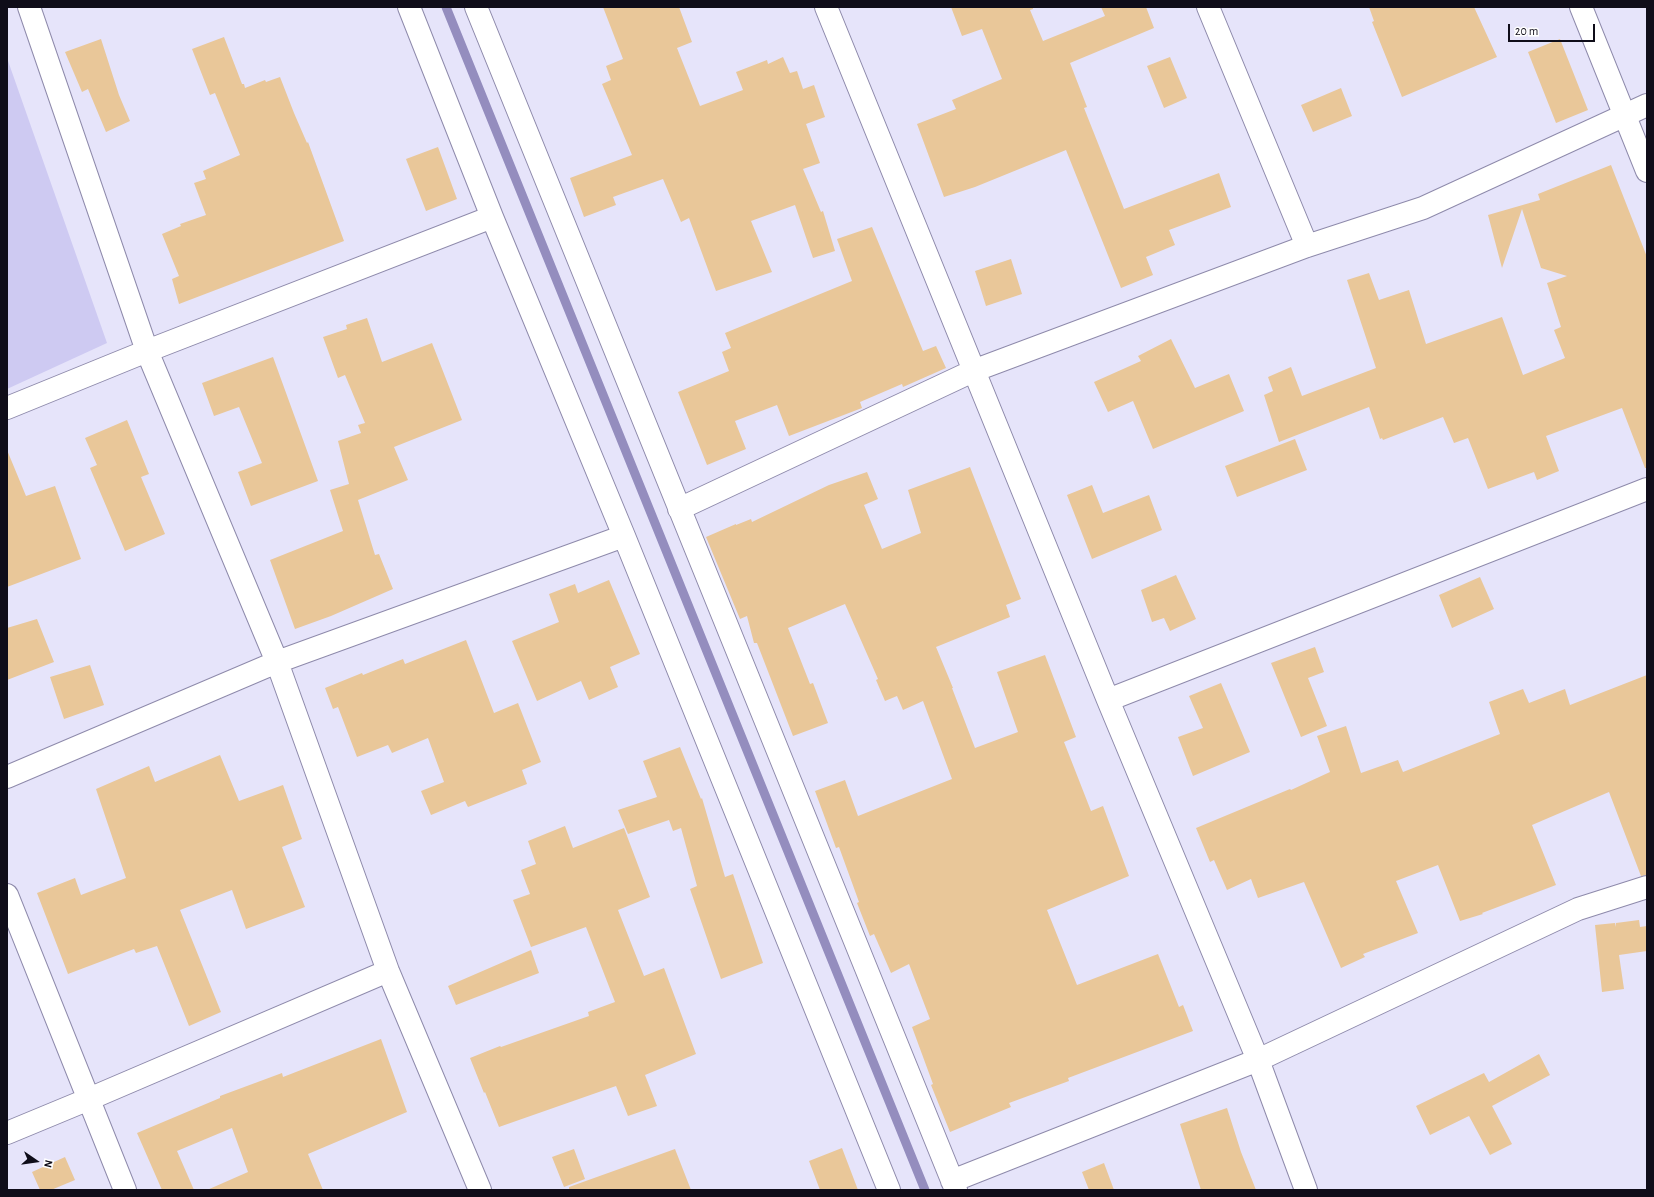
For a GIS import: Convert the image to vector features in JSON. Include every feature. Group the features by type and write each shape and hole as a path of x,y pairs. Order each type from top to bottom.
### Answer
{"street":[{"path":"29,7 147,351 278,662 388,971 480,1190"},
{"path":"409,7 492,217 624,536 888,1190"},
{"path":"476,7 954,1185 1258,1060 1578,909 1647,887"},
{"path":"826,7 973,371 1258,1060 1306,1190"},
{"path":"1208,7 1307,246"},
{"path":"1581,7 1647,171"},
{"path":"679,509 973,371 1307,246 1423,208 1647,105"},
{"path":"7,408 147,351 492,217"},
{"path":"1108,700 1647,488"},
{"path":"7,777 278,662 624,536"},
{"path":"7,895 125,1190"},
{"path":"7,1133 388,971"}],"shaded area":[{"path":"7,58 107,343 7,389"}],"building":[{"path":"603,7 679,7 692,42 677,48 700,106 743,90 736,72 767,60 768,64 783,57 790,73 797,71 803,89 814,85 825,117 806,124 820,163 803,169 821,212 823,211 835,251 813,258 795,205 751,221 772,272 716,291 689,218 681,222 663,179 613,197 616,205 584,217 570,178 632,155 602,84 611,80 606,66 623,59"},
{"path":"951,7 1033,7 1033,9 1030,10 1043,41 1105,16 1101,7 1146,7 1154,28 1070,63 1087,107 1084,108 1124,209 1219,173 1231,207 1169,230 1175,245 1146,257 1153,275 1121,288 1066,150 975,187 944,197 917,124 956,109 952,100 1002,79 982,29 962,36"},
{"path":"1369,7 1474,7 1497,57 1402,97 1372,22 1374,21"},
{"path":"224,37 242,84 244,84 245,88 265,80 266,82 280,77 307,143 308,142 344,241 179,304 172,279 179,276 162,234 181,226 180,224 206,215 194,183 206,179 203,171 240,155 215,93 210,95 192,49"},
{"path":"101,39 119,95 130,121 106,132 88,89 82,92 65,52"},
{"path":"1560,39 1588,110 1556,123 1528,52"},
{"path":"1170,57 1187,98 1164,108 1147,66"},
{"path":"1341,88 1352,116 1313,132 1301,105"},
{"path":"438,147 457,199 426,211 406,159"},
{"path":"1611,165 1647,257 1647,468 1645,468 1622,408 1546,436 1559,471 1537,480 1534,472 1488,489 1468,438 1454,443 1443,417 1383,440 1382,438 1380,439 1369,407 1279,442 1264,395 1273,391 1268,377 1291,367 1302,396 1376,368 1347,280 1369,273 1379,300 1409,290 1426,344 1502,317 1523,375 1565,358 1554,330 1561,327 1547,283 1567,276 1541,268 1522,209 1502,268 1488,215 1540,200 1538,194"},
{"path":"872,227 923,351 936,346 946,368 903,387 902,384 860,402 862,408 789,436 777,405 735,421 746,449 707,465 678,392 729,371 722,352 731,348 725,333 852,281 837,239"},
{"path":"1011,259 1022,294 986,306 975,271"},
{"path":"367,318 382,362 432,343 462,420 394,447 408,480 358,500 375,555 379,554 393,589 331,616 295,629 270,560 343,531 330,490 349,484 338,441 361,433 358,425 365,423 345,375 338,378 323,337 347,329 346,325"},
{"path":"1171,339 1195,388 1229,374 1244,411 1153,449 1133,401 1108,412 1094,382 1141,361 1138,356"},
{"path":"273,357 318,481 251,506 238,472 262,463 239,407 214,416 202,383"},
{"path":"127,420 149,474 141,477 165,534 125,551 90,468 97,465 85,438"},
{"path":"1295,439 1307,470 1237,497 1225,466"},
{"path":"7,450 26,496 55,486 81,559 7,587"},
{"path":"970,467 1021,599 1006,605 1010,617 936,647 975,748 1018,732 997,672 1045,655 1076,737 1064,742 1091,811 1103,806 1129,876 1047,910 1077,985 1158,954 1179,1007 1183,1005 1193,1031 1068,1078 1069,1081 1009,1103 1011,1107 950,1132 931,1085 933,1084 912,1027 930,1019 909,964 891,973 874,934 870,936 857,903 859,902 839,847 836,848 815,791 845,780 858,816 952,779 923,701 903,710 897,696 885,701 876,680 878,679 845,604 788,628 810,684 813,683 828,723 793,736 757,643 754,643 747,616 740,619 706,537 751,519 752,522 829,485 867,472 878,499 864,505 882,549 921,533 908,490"},
{"path":"1092,485 1103,513 1149,495 1162,530 1092,559 1067,495"},
{"path":"1176,575 1196,619 1170,631 1164,618 1152,622 1141,590"},
{"path":"1480,577 1494,609 1452,628 1439,595"},
{"path":"609,580 640,654 610,667 618,687 589,700 581,681 537,701 512,641 559,622 549,594 575,584 578,593"},
{"path":"37,619 54,662 7,680 7,628"},
{"path":"466,640 494,713 518,703 541,762 522,770 527,784 468,807 465,801 431,815 421,791 444,782 428,738 392,753 388,745 357,757 338,707 333,709 325,688 403,659 405,664"},
{"path":"1315,647 1324,672 1308,678 1327,726 1301,737 1271,663"},
{"path":"90,665 104,705 64,719 50,677"},
{"path":"1647,675 1647,875 1641,876 1609,792 1532,825 1556,885 1482,913 1483,914 1460,921 1438,865 1396,881 1418,933 1363,954 1365,957 1341,968 1304,882 1258,898 1251,879 1227,890 1214,860 1210,862 1196,828 1290,789 1291,790 1330,772 1317,736 1346,726 1361,773 1398,760 1403,772 1500,734 1489,702 1523,689 1529,703 1565,689 1570,705"},
{"path":"1221,683 1250,752 1193,776 1178,737 1203,728 1189,696"},
{"path":"680,747 701,799 702,798 725,877 733,874 763,963 721,979 690,889 697,886 681,828 673,831 669,820 628,834 618,810 657,797 643,761"},
{"path":"220,755 239,801 283,785 302,839 282,847 305,907 246,929 232,890 180,910 221,1012 189,1026 157,946 136,953 134,949 68,974 37,893 75,878 81,895 126,878 96,789 149,766 155,782"},
{"path":"565,826 573,848 624,828 650,897 618,910 644,976 664,968 696,1054 645,1075 657,1106 628,1116 616,1086 499,1127 470,1058 500,1046 501,1047 589,1016 588,1012 615,1002 586,927 531,947 513,900 530,894 521,870 536,864 528,841"},
{"path":"1639,920 1640,927 1647,926 1647,951 1619,955 1624,989 1602,992 1595,925 1615,923 1616,927 1616,923"},
{"path":"531,950 539,973 456,1005 448,986"},
{"path":"381,1039 407,1112 308,1154 323,1190 207,1190 248,1172 232,1128 177,1151 194,1190 162,1190 137,1133 220,1098 220,1096 282,1073 283,1077"},
{"path":"1539,1054 1550,1075 1492,1106 1512,1144 1490,1155 1469,1116 1430,1135 1416,1106 1484,1073 1489,1082"},
{"path":"1227,1108 1241,1152 1256,1190 1201,1190 1180,1124"},
{"path":"842,1148 858,1190 820,1190 809,1161"},
{"path":"574,1149 585,1179 564,1187 552,1157"},
{"path":"675,1149 691,1190 569,1190 569,1187"},
{"path":"65,1157 75,1180 51,1190 40,1190 32,1172"},
{"path":"1104,1163 1114,1190 1089,1190 1082,1172"}],"waterway":[{"path":"446,7 925,1190"}]}
